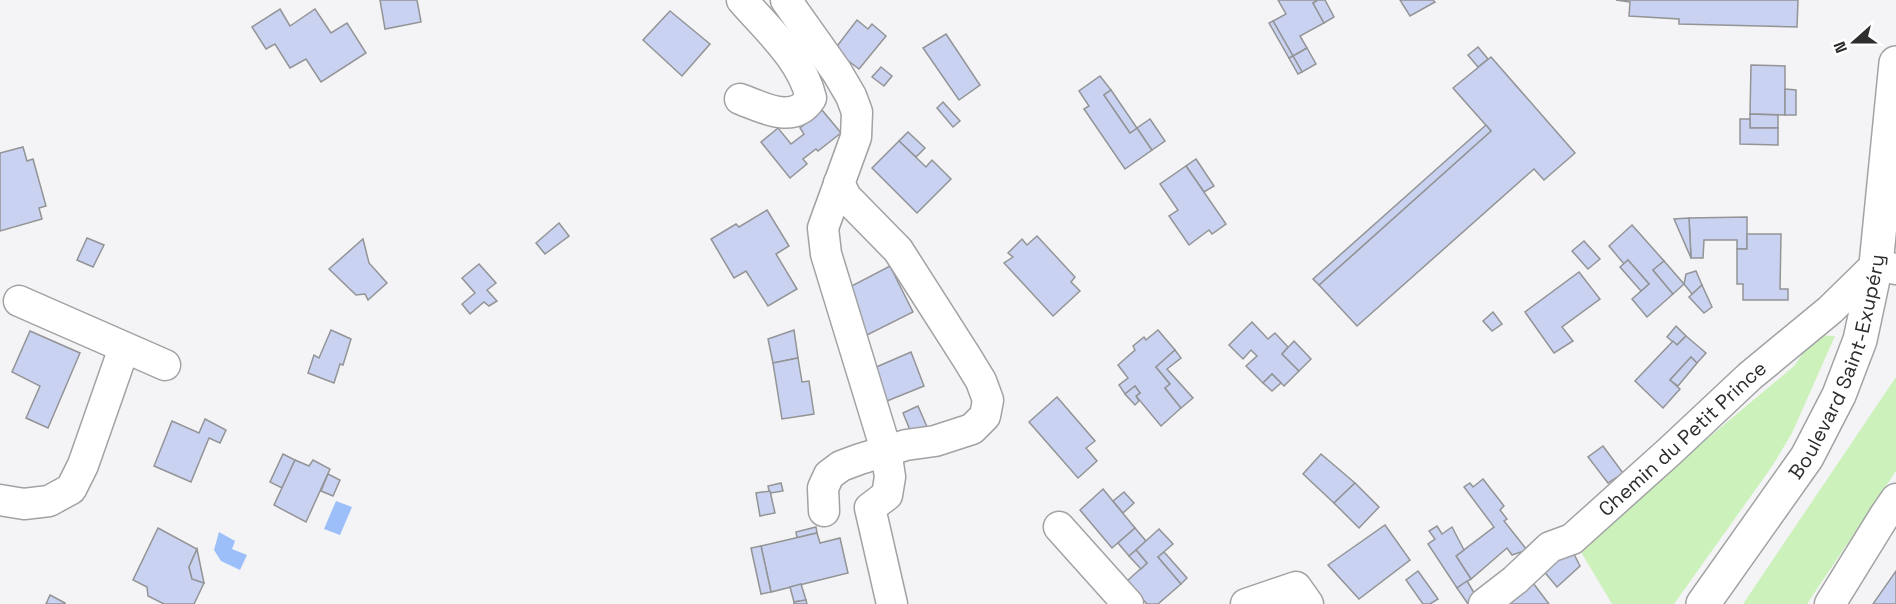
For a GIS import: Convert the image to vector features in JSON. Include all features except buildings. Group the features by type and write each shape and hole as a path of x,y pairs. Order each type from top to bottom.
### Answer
{"main road":[{"name":"Boulevard Saint-Exupéry","path":"1703,604 1807,457 1839,395 1860,340 1886,267 1896,63"}],"street":[{"path":"740,99 784,113 797,112 807,105 811,98 808,84 787,52 742,0"},
{"path":"786,0 837,72 857,112 856,137 823,228 826,254 886,450 890,477 887,495 870,508 892,604"},
{"path":"824,511 823,488 829,475 841,466 886,450 935,441 972,429 985,416 988,400 981,381 898,250 846,197 839,183"},
{"name":"Chemin du Petit Prince","path":"1484,604 1550,547 1572,539 1750,376 1886,267"},
{"path":"19,301 165,365"},
{"path":"0,500 24,504 49,501 71,489 83,465 124,348"},
{"path":"1830,604 1896,499"},
{"path":"1059,527 1128,604"},
{"path":"1246,604 1296,587 1308,604"}],"green space":[{"path":"1816,335 1835,336 1792,433 1773,465 1674,604 1612,604 1578,547 1794,366"},
{"path":"1896,377 1896,471 1807,604 1743,604"}],"water":[{"path":"336,501 352,507 340,535 324,529"},
{"path":"219,532 235,541 232,549 247,555 240,570 221,561 214,550"}]}
